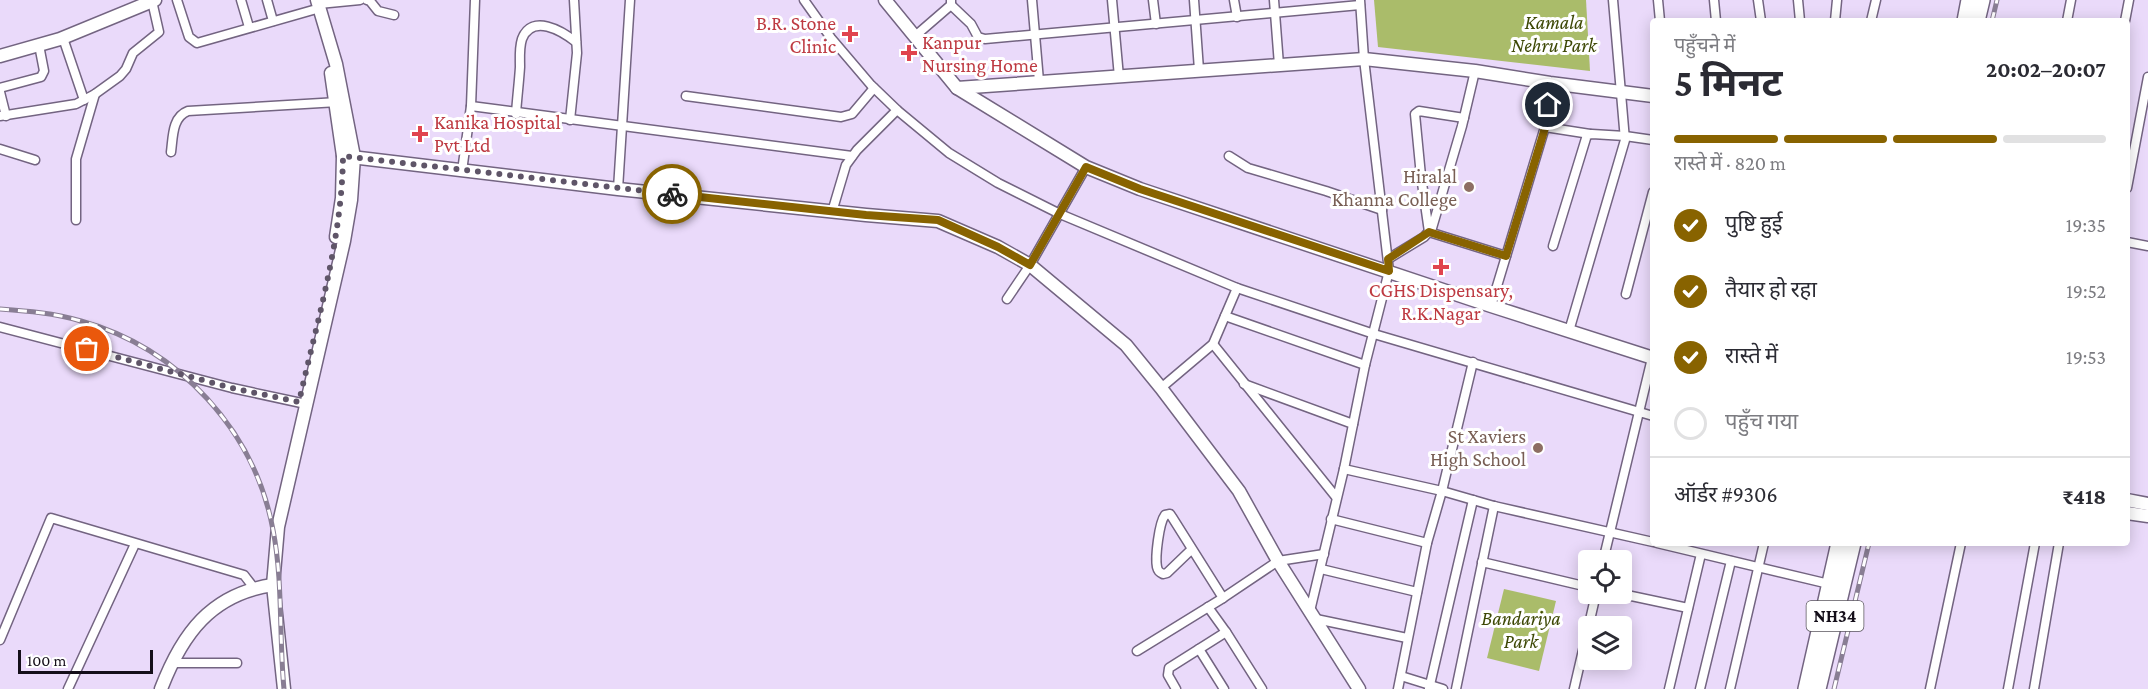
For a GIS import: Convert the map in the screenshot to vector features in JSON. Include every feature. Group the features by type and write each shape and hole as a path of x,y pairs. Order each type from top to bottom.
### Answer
{"highway":[{"path":"1966,18 1969,0"},
{"path":"1978,18 1982,0"},
{"name":"NH34","path":"1806,689 1838,546"},
{"name":"NH34","path":"1818,689 1852,546"}],"street":[{"path":"177,0 189,37 194,42 273,21 315,4 360,0"},
{"path":"241,0 249,27"},
{"path":"267,0 273,21"},
{"path":"369,0 378,11 394,15"},
{"path":"462,171 471,106 475,0"},
{"path":"570,120 576,42 574,0"},
{"path":"618,189 630,0"},
{"path":"804,0 831,38 874,88 897,110 949,153 999,183 1060,214 1237,288 1374,334 1650,415"},
{"path":"885,0 957,88 1086,167 1140,189 1388,265 1491,306 1650,355"},
{"path":"1032,0 1039,81"},
{"path":"1112,0 1119,77"},
{"path":"1153,0 1156,24"},
{"path":"1194,0 1199,70"},
{"path":"1234,0 1237,17"},
{"path":"1274,0 1278,65"},
{"path":"1569,331 1624,145 1622,92 1613,0"},
{"path":"1658,0 1660,18"},
{"path":"1714,0 1716,18"},
{"path":"1758,0 1761,18"},
{"path":"1798,0 1800,18"},
{"path":"1835,18 1837,0"},
{"path":"1872,18 1876,0"},
{"path":"2068,18 2072,0"},
{"path":"2126,18 2129,0"},
{"path":"0,56 63,38 153,1 159,32 134,53 124,73 95,94 65,107 3,116 0,90 41,77 44,71 39,45"},
{"path":"914,37 951,2 971,24 980,39 1275,14 1360,3 1364,59 1388,265 1320,568 1313,615"},
{"path":"277,689 264,586 303,403 351,200 349,157 336,64 315,4"},
{"path":"516,114 521,44 527,32 534,26 552,27 576,42"},
{"path":"63,38 84,100"},
{"path":"957,88 1364,59 1475,71 1650,96"},
{"path":"1388,265 1429,232 1435,222 1475,71"},
{"path":"2130,172 2148,77"},
{"path":"1491,306 1545,128 1550,83"},
{"path":"686,96 841,117 852,114 874,88"},
{"path":"76,220 76,159 95,94"},
{"path":"171,152 177,119 188,111 340,102"},
{"path":"471,106 516,114 852,156"},
{"path":"832,212 842,172 852,156 897,110"},
{"path":"1429,232 1415,114 1419,111 1464,118"},
{"path":"1545,128 1650,140"},
{"path":"1554,246 1585,141 1590,134"},
{"path":"0,149 35,160"},
{"path":"1229,156 1248,168 1382,210"},
{"path":"349,157 832,212 938,220 998,247 1030,265 1126,345 1239,491 1278,561 1359,689"},
{"path":"1007,299 1030,265 1086,167"},
{"path":"1626,294 1650,203"},
{"path":"1429,232 1506,256"},
{"path":"2130,243 2148,246"},
{"path":"1161,388 1212,345 1237,288"},
{"path":"1225,316 1365,365"},
{"path":"0,327 232,388 303,403"},
{"path":"1212,345 1336,497"},
{"path":"1398,689 1427,543 1473,362"},
{"path":"1606,550 1650,367"},
{"path":"1244,384 1353,424"},
{"path":"1344,469 1650,541"},
{"path":"1429,687 1473,500"},
{"path":"2130,501 2148,504"},
{"path":"1456,689 1494,506"},
{"path":"2130,513 2148,516"},
{"path":"1192,549 1167,573 1159,572 1157,567 1158,542 1162,519 1165,515 1170,514 1223,598"},
{"path":"0,640 51,518 244,575 264,586"},
{"path":"1331,519 1427,543"},
{"path":"68,689 135,544"},
{"path":"1670,546 1829,584"},
{"path":"1731,689 1763,546"},
{"path":"1930,689 1960,546"},
{"path":"2008,689 2033,546"},
{"path":"2034,689 2058,546"},
{"path":"1137,651 1278,561 1324,554"},
{"path":"1670,689 1701,554"},
{"path":"1700,689 1731,561"},
{"path":"1482,562 1578,585"},
{"path":"1320,568 1417,592"},
{"path":"161,689 177,650 197,623 223,603 264,586"},
{"path":"264,586 284,689"},
{"path":"1632,596 1688,608"},
{"path":"1574,689 1594,604"},
{"path":"1208,607 1262,689"},
{"path":"1313,615 1407,638"},
{"path":"1176,689 1168,675 1169,668 1226,632"},
{"path":"1199,649 1224,689"},
{"path":"171,663 237,663"},
{"path":"1401,676 1429,687 1443,689"}],"green space":[{"name":"Kamala Nehru Park","path":"1374,0 1586,0 1590,71 1378,47"},
{"name":"Bandariya Park","path":"1504,589 1556,601 1539,671 1487,658"}],"railway":[{"path":"1993,18 1997,0"},
{"path":"0,309 61,316 117,334 150,351 180,373 207,398 230,427 249,459 264,494 273,530 280,589 284,689"},
{"path":"1834,689 1868,546"}],"way so far":[{"path":"87,349 232,388 299,402 336,239 342,198 343,156 672,194"}],"place":[{"name":"B.R. Stone Clinic","path":"850,34"},
{"name":"Kanpur Nursing Home","path":"909,53"},
{"name":"Kanika Hospital Pvt Ltd","path":"420,134"},
{"name":"Hiralal Khanna College","path":"1469,187"},
{"name":"CGHS Dispensary, R.K.Nagar","path":"1441,267"},
{"name":"St Xaviers High School","path":"1538,448"}],"route":[{"path":"672,194 866,215 938,220 998,247 1030,265 1086,167 1140,189 1389,271 1388,259 1429,232 1506,256 1545,128 1548,105"}]}
